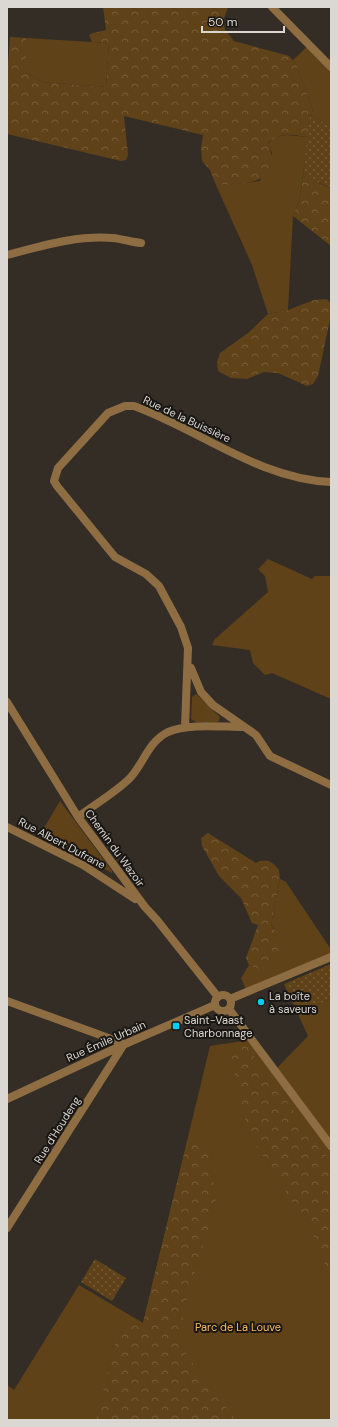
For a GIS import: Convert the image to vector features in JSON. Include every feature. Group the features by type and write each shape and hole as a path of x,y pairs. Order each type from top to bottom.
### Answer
{"street":[{"path":"272,7 331,67"},
{"path":"7,255 57,242 80,239 114,238 140,243"},
{"name":"Rue de la Buissière","path":"185,727 188,648 181,627 160,586 154,579 121,561 109,552 57,486 54,481 58,468 108,413 125,406 134,406 274,471 301,478 331,482"},
{"name":"Rue de la Buissière","path":"188,659 193,677 201,692 212,705 256,736 270,756 331,785"},
{"name":"Chemin du Wazoir","path":"7,702 78,816 145,907 158,920 217,1001"},
{"path":"78,816 130,778 154,742 169,732 185,727 244,728"},
{"name":"Rue Albert Dufrane","path":"7,827 89,869 116,885 145,907"},
{"path":"229,1009 222,1011 218,1009 217,1001 226,996 230,999 331,957"},
{"path":"229,1009 231,1004 230,999"},
{"path":"7,1001 125,1044"},
{"name":"Rue Émile Urbain","path":"7,1099 217,1001"},
{"path":"229,1009 331,1146"},
{"name":"Rue d'Houdeng","path":"7,1228 125,1044"}],"green space":[{"path":"103,7 228,7 223,21 225,30 234,41 289,56 296,64 313,110 309,119 308,137 282,135 268,143 272,157 271,167 266,174 259,179 239,184 216,185 210,170 202,161 201,148 203,135 124,116 128,155 126,160 121,161 7,134 7,78 10,37 26,38 26,72 42,82 106,87 109,43 92,42 89,35 106,30"},
{"path":"26,38 109,43 106,87 42,82 26,72"},
{"path":"309,45 328,64 331,58 331,127 311,115 313,110 296,64 293,60"},
{"path":"311,115 331,127 331,188 303,176 309,119"},
{"path":"286,135 308,137 300,198 293,216 288,310 268,314 252,265 216,185 260,181 272,153 268,144 274,137"},
{"path":"303,176 331,188 331,246 293,216 300,198"},
{"path":"327,299 331,304 331,315 318,376 313,384 307,386 278,373 264,372 247,379 231,378 218,371 217,362 220,353 248,333 268,314 288,310 314,300"},
{"path":"268,559 312,579 315,576 331,576 331,699 272,673 265,675 253,663 250,650 212,645 215,639 268,592 265,576 258,569"},
{"path":"196,694 219,716 220,718 218,722 196,722 191,719 192,697"},
{"path":"60,801 112,871 112,873 41,833"},
{"path":"208,833 256,863 269,861 279,870 280,879 271,925 279,935 281,945 278,954 272,962 264,968 258,969 249,965 246,958 258,925 252,923 241,898 219,876 202,846 201,838"},
{"path":"280,879 286,882 330,948 331,957 247,992 241,978 249,965 258,969 279,935 271,925"},
{"path":"331,964 331,999 297,1012 284,984"},
{"name":"Parc de La Louve","path":"331,999 331,1420 7,1420 7,1385 14,1390 79,1285 143,1323 210,1046 243,1041 250,1037 275,1070 308,1036 297,1012"},
{"path":"243,1041 331,1162 331,1278 312,1233 249,1136 228,1044"},
{"path":"187,1142 200,1143 209,1152 216,1202 186,1303 178,1341 200,1374 236,1420 96,1420 115,1343 130,1316 143,1323"},
{"path":"95,1259 126,1278 112,1301 81,1282"}],"place":[{"name":"La boîte à saveurs","path":"261,1002"},
{"name":"Saint-Vaast Charbonnage","path":"176,1026"}]}
